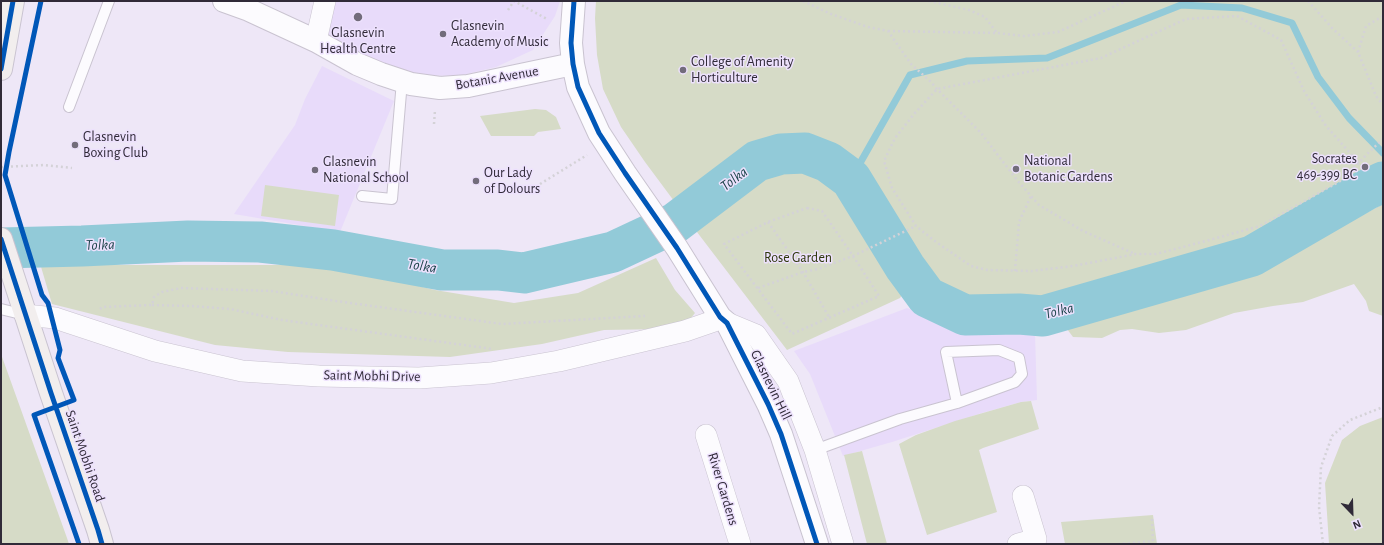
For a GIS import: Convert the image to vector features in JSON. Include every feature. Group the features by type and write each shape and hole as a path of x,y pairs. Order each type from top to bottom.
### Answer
{"main road":[{"path":"1,69 13,1"},
{"name":"Saint Mobhi Road","path":"1,238 59,419 102,544"}],"street":[{"name":"Botanic Avenue","path":"224,1 248,10 316,41 357,64 411,84 440,88 468,86 573,64"},
{"path":"316,41 325,1"},
{"path":"573,64 571,43 574,1"},
{"name":"Glasnevin Hill","path":"573,64 578,88 599,133 724,320 768,404 781,434 817,544"},
{"name":"Saint Mobhi Drive","path":"25,314 55,318 155,351 242,371 326,376 419,378 491,373 559,361 685,331 724,320"},
{"name":"Glasnevin Hill","path":"724,320 756,334 788,381 816,450 843,544"},
{"name":"River Gardens","path":"706,435 740,544"},
{"path":"1018,544 1036,539 1022,496"}],"lane":[{"path":"69,107 109,1"},
{"path":"362,196 392,199 402,81"},
{"path":"1,310 25,314"},
{"path":"816,450 900,419 957,403 1015,382 1022,374 1019,358 1000,350 946,352 957,403"}],"path":[{"path":"508,10 514,1 547,19"},
{"path":"803,1 831,14 868,27 888,31 997,33 1024,36 1058,32 1126,1"},
{"path":"930,1 969,10 985,17 997,33"},
{"path":"1308,1 1332,28 1358,52 1376,96 1383,105"},
{"path":"1359,162 1322,120 1304,91 1281,40 1237,16 1186,19 1101,58 937,89 895,138 884,161 892,188 916,226 936,242 971,266 987,270 1032,271 1073,266 1136,254 1156,254 1260,226 1342,180 1382,140"},
{"path":"1358,52 1366,26 1383,16"},
{"path":"888,31 911,64 931,82 981,133 1039,205 1083,231 1136,254"},
{"path":"434,124 435,106"},
{"path":"540,184 588,155"},
{"path":"8,159 5,168 44,164 72,168"},
{"path":"1015,271 1019,222 1031,196"},
{"path":"806,208 822,211 879,296 792,334 724,244 768,222 806,208"},
{"path":"768,222 803,272 828,317"},
{"path":"758,288 853,256 916,226"},
{"path":"152,305 154,297 162,292 181,288 272,291 336,302 502,324 646,316"},
{"path":"98,313 102,307 152,305 230,309 282,320 498,350"},
{"path":"1323,544 1319,507 1321,467 1332,436 1350,420 1383,407"},
{"path":"1118,544 1153,542 1152,519"}],"shaded area":[{"path":"328,1 560,1 555,16 533,50 496,67 458,76 422,75 380,66 321,36"},
{"name":"Glasnevin National School","path":"322,66 394,101 340,232 234,214 295,125 305,99"},
{"path":"907,308 958,326 1035,333 1037,400 1021,402 982,413 843,456 810,374 794,351"}],"green space":[{"name":"National Botanic Gardens","path":"596,1 1383,1 1383,176 1248,245 1144,274 1033,302 987,308 916,273 900,298 787,350 700,236 621,127 603,89 597,55 595,18"},
{"path":"535,109 546,110 556,117 561,129 538,132 534,136 491,136 480,116"},
{"path":"265,185 339,195 335,226 261,216"},
{"path":"1383,204 1383,316 1369,311 1366,301 1354,284 1303,302 1234,313 1186,330 1159,333 1132,329 1120,330 1102,338 1073,337 1061,321 1108,312 1259,271"},
{"path":"656,258 675,290 695,313 686,324 664,329 604,330 542,344 450,357 288,352 215,345 52,304 39,260 121,265 331,265 435,290 514,303 578,293"},
{"path":"1,354 67,538 69,544 1,544"},
{"path":"1031,401 1039,429 979,450 997,512 927,535 899,444 916,435 955,421 1021,402"},
{"path":"1383,417 1383,544 1329,544 1325,483 1342,440 1360,426"},
{"path":"862,451 887,544 867,544 844,455"},
{"path":"1153,515 1157,544 1065,544 1061,522"}],"waterway":[{"path":"851,179 910,75 967,61 1047,58 1181,5 1242,8 1292,23 1318,77 1349,118 1383,153"},
{"name":"Tolka","path":"1,248 188,241 260,242 333,250 442,270 498,270 524,273 613,252 675,223 757,161 781,154 805,153 828,162 851,179 905,267 927,297 965,315 1019,314 1043,316 1252,256 1366,190 1383,182"}],"cycle path":[{"path":"1,69 13,1"},
{"path":"41,1 5,175 42,295 48,303 60,350 58,358 74,400 34,415 79,544"},
{"path":"574,1 571,43 573,64 578,87 599,133 677,248 720,317 727,323 768,404 781,434 817,544"},
{"path":"1,239 102,544"}],"place":[{"name":"Glasnevin Health Centre","path":"358,17"},
{"name":"Glasnevin Academy of Music","path":"443,34"},
{"name":"College of Amenity Horticulture","path":"683,70"},
{"name":"Glasnevin Boxing Club","path":"75,145"},
{"name":"Socrates 469-399 BC","path":"1365,167"},
{"name":"National Botanic Gardens","path":"1016,169"},
{"name":"Glasnevin National School","path":"315,170"},
{"name":"Our Lady of Dolours","path":"476,181"}],"park label":[{"name":"Rose Garden","path":"798,258"}]}
